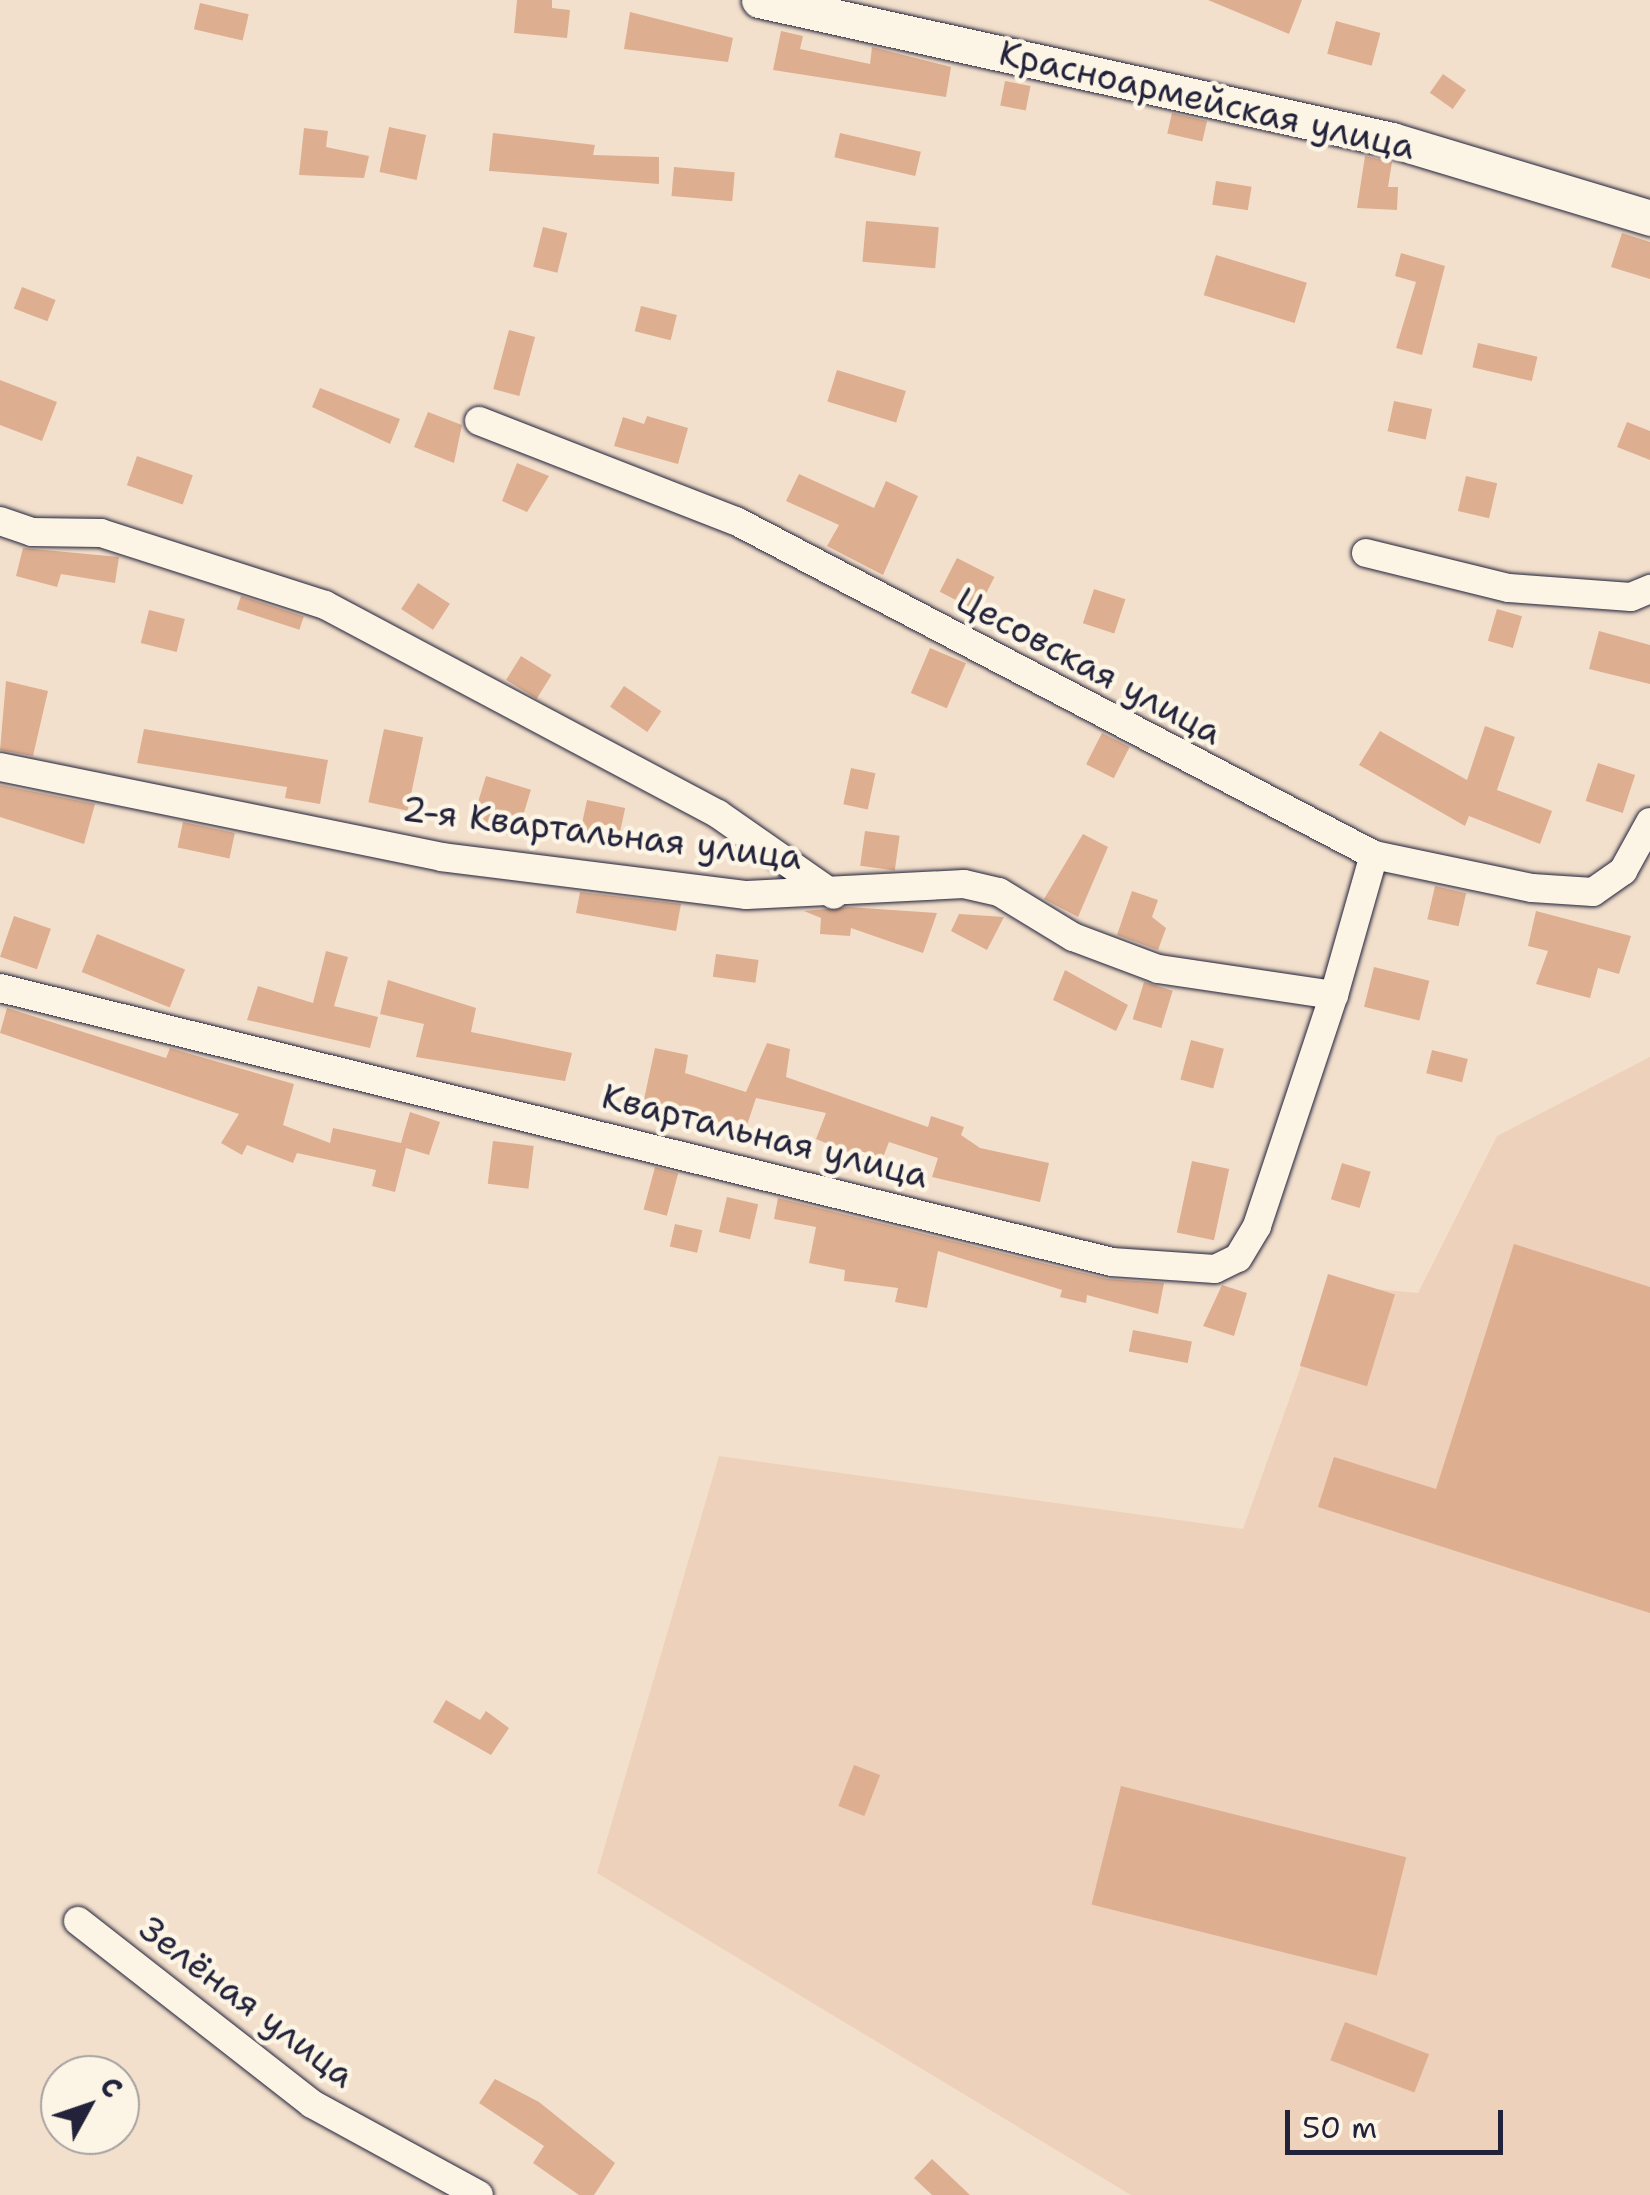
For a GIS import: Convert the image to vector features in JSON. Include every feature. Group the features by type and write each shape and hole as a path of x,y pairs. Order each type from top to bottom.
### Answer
{"street":[{"name":"Красноармейская улица","path":"759,0 1392,140 1650,218"},
{"name":"Цесовская улица","path":"479,421 736,521 1374,855 1580,893 1623,871 1650,822"},
{"path":"0,521 32,532 101,533 325,606 718,814 834,895"},
{"path":"1366,553 1509,588 1631,597 1650,589"},
{"name":"2-я Квартальная улица","path":"0,767 441,856 771,897 834,895 915,882 964,884 999,892 1072,937 1158,969 1334,995"},
{"path":"1334,995 1374,855"},
{"name":"Квартальная улица","path":"0,988 1112,1262 1215,1269 1238,1258 1257,1226 1334,995"},
{"name":"Зелёная улица","path":"78,1921 312,2104 479,2195"}],"shaded area":[{"path":"1650,1057 1650,2195 1131,2195 597,1873 719,1456 1243,1529 1330,1285 1418,1293 1497,1136"}],"building":[{"path":"517,0 552,0 552,8 570,10 567,38 514,33"},
{"path":"1208,0 1302,0 1289,34"},
{"path":"200,3 249,14 243,41 194,29"},
{"path":"630,12 733,38 728,62 624,49"},
{"path":"1336,21 1380,33 1372,66 1327,54"},
{"path":"781,31 803,36 800,49 870,64 872,47 951,67 946,97 773,70"},
{"path":"1443,74 1466,90 1453,109 1430,93"},
{"path":"1005,81 1031,86 1026,111 1000,106"},
{"path":"1172,113 1207,121 1202,142 1167,133"},
{"path":"389,127 426,135 417,180 379,172"},
{"path":"304,128 328,131 326,147 369,156 364,178 299,175"},
{"path":"493,133 595,145 593,155 659,157 659,184 489,171"},
{"path":"840,133 921,152 915,176 834,157"},
{"path":"1365,156 1392,162 1388,187 1398,187 1397,210 1357,208"},
{"path":"674,167 735,172 732,201 671,196"},
{"path":"1216,181 1252,187 1248,210 1212,205"},
{"path":"866,221 939,227 935,268 862,262"},
{"path":"543,227 567,233 557,273 533,267"},
{"path":"1622,233 1650,242 1650,279 1611,267"},
{"path":"1401,253 1445,266 1422,355 1396,348 1416,282 1395,276"},
{"path":"1216,255 1307,283 1295,323 1204,295"},
{"path":"22,287 56,300 47,321 14,308"},
{"path":"641,306 677,315 671,340 635,331"},
{"path":"509,330 535,337 519,396 493,389"},
{"path":"1478,343 1537,357 1532,381 1472,367"},
{"path":"837,370 906,391 896,423 827,402"},
{"path":"0,380 57,402 42,441 0,425"},
{"path":"320,388 400,419 390,444 312,407"},
{"path":"1394,401 1432,409 1426,439 1388,431"},
{"path":"428,412 462,425 454,463 414,447"},
{"path":"647,416 688,428 678,464 614,446 623,417 644,424"},
{"path":"1627,422 1650,431 1650,460 1617,447"},
{"path":"137,456 193,475 183,505 127,485"},
{"path":"517,463 549,476 527,512 502,501"},
{"path":"799,474 874,508 886,481 918,496 883,575 827,546 839,525 786,501"},
{"path":"1466,476 1497,483 1489,518 1458,511"},
{"path":"23,548 119,557 115,583 61,574 57,587 16,576"},
{"path":"957,558 994,577 977,611 940,592"},
{"path":"418,583 450,604 433,630 401,609"},
{"path":"1094,589 1125,599 1114,633 1083,623"},
{"path":"241,596 304,616 299,630 237,609"},
{"path":"1497,609 1522,616 1513,648 1488,641"},
{"path":"149,610 185,619 177,652 141,643"},
{"path":"1599,631 1650,645 1650,684 1589,669"},
{"path":"930,648 966,663 947,708 911,693"},
{"path":"521,656 552,675 537,699 506,680"},
{"path":"6,681 48,691 33,756 0,750"},
{"path":"624,686 661,711 647,732 610,707"},
{"path":"1485,726 1515,737 1497,790 1552,811 1540,844 1469,816 1465,826 1359,765 1380,731 1467,780"},
{"path":"144,729 328,760 320,804 285,798 287,787 137,763"},
{"path":"384,729 423,737 408,811 368,802"},
{"path":"1102,733 1130,747 1114,778 1086,764"},
{"path":"1598,763 1635,775 1623,813 1586,801"},
{"path":"851,768 875,773 868,809 843,804"},
{"path":"486,776 531,790 516,838 471,824"},
{"path":"0,785 95,804 84,844 0,817"},
{"path":"587,800 625,808 618,843 580,835"},
{"path":"183,822 235,833 229,858 178,847"},
{"path":"865,831 900,836 895,871 860,866"},
{"path":"1083,834 1108,847 1078,917 1044,899"},
{"path":"1435,886 1466,893 1459,926 1427,919"},
{"path":"1132,891 1158,900 1152,917 1166,928 1158,950 1117,935"},
{"path":"580,892 681,904 676,931 576,913"},
{"path":"848,907 937,913 923,953 851,928 850,936 820,934 821,918 804,911"},
{"path":"1536,911 1631,936 1619,974 1598,968 1590,998 1536,984 1548,951 1528,946"},
{"path":"959,914 1004,917 987,950 951,931"},
{"path":"14,916 51,929 37,969 0,957"},
{"path":"97,934 185,970 170,1008 82,972"},
{"path":"326,951 348,957 334,1006 378,1017 370,1048 247,1020 258,986 313,1003"},
{"path":"716,954 759,960 755,983 713,977"},
{"path":"1374,967 1429,981 1419,1021 1364,1007"},
{"path":"1065,970 1128,1005 1116,1031 1053,1000"},
{"path":"388,980 476,1008 471,1032 572,1053 565,1081 416,1057 424,1024 380,1014"},
{"path":"1144,982 1173,991 1161,1028 1133,1019"},
{"path":"7,1008 166,1058 170,1048 294,1084 283,1125 330,1143 333,1128 401,1143 410,1112 440,1122 429,1155 406,1148 395,1192 372,1186 376,1170 297,1153 293,1163 247,1145 242,1155 221,1143 239,1114 0,1033"},
{"path":"1191,1040 1224,1049 1213,1088 1180,1080"},
{"path":"767,1043 790,1049 786,1077 928,1127 931,1116 964,1127 961,1135 980,1148 1049,1163 1040,1202 932,1177 938,1158 889,1142 880,1165 816,1139 826,1113 756,1098 746,1128 643,1104 655,1048 688,1055 685,1073 746,1092"},
{"path":"1432,1050 1468,1059 1462,1082 1426,1073"},
{"path":"493,1141 534,1146 528,1189 488,1184"},
{"path":"1192,1161 1229,1169 1214,1240 1177,1232"},
{"path":"1342,1163 1371,1172 1360,1208 1331,1199"},
{"path":"655,1167 678,1173 667,1216 644,1210"},
{"path":"727,1197 758,1204 750,1239 719,1232"},
{"path":"778,1198 1108,1279 1164,1283 1158,1314 1087,1295 1086,1303 1060,1297 1062,1290 938,1251 927,1308 895,1302 898,1288 844,1281 845,1270 809,1263 816,1227 774,1219"},
{"path":"675,1224 702,1230 697,1253 670,1246"},
{"path":"1514,1244 1650,1287 1650,1613 1318,1507 1334,1457 1436,1489"},
{"path":"1328,1274 1395,1294 1367,1386 1300,1366"},
{"path":"1222,1285 1247,1293 1234,1336 1203,1326"},
{"path":"1133,1330 1192,1341 1188,1363 1129,1352"},
{"path":"446,1700 480,1720 486,1711 509,1728 491,1755 433,1722"},
{"path":"854,1765 880,1775 864,1816 838,1806"},
{"path":"1121,1786 1406,1857 1377,1976 1091,1904"},
{"path":"1345,2022 1429,2054 1414,2093 1330,2060"},
{"path":"495,2079 539,2102 615,2163 594,2195 579,2195 533,2163 544,2146 479,2103"},
{"path":"932,2159 970,2195 932,2195 914,2178"}]}
